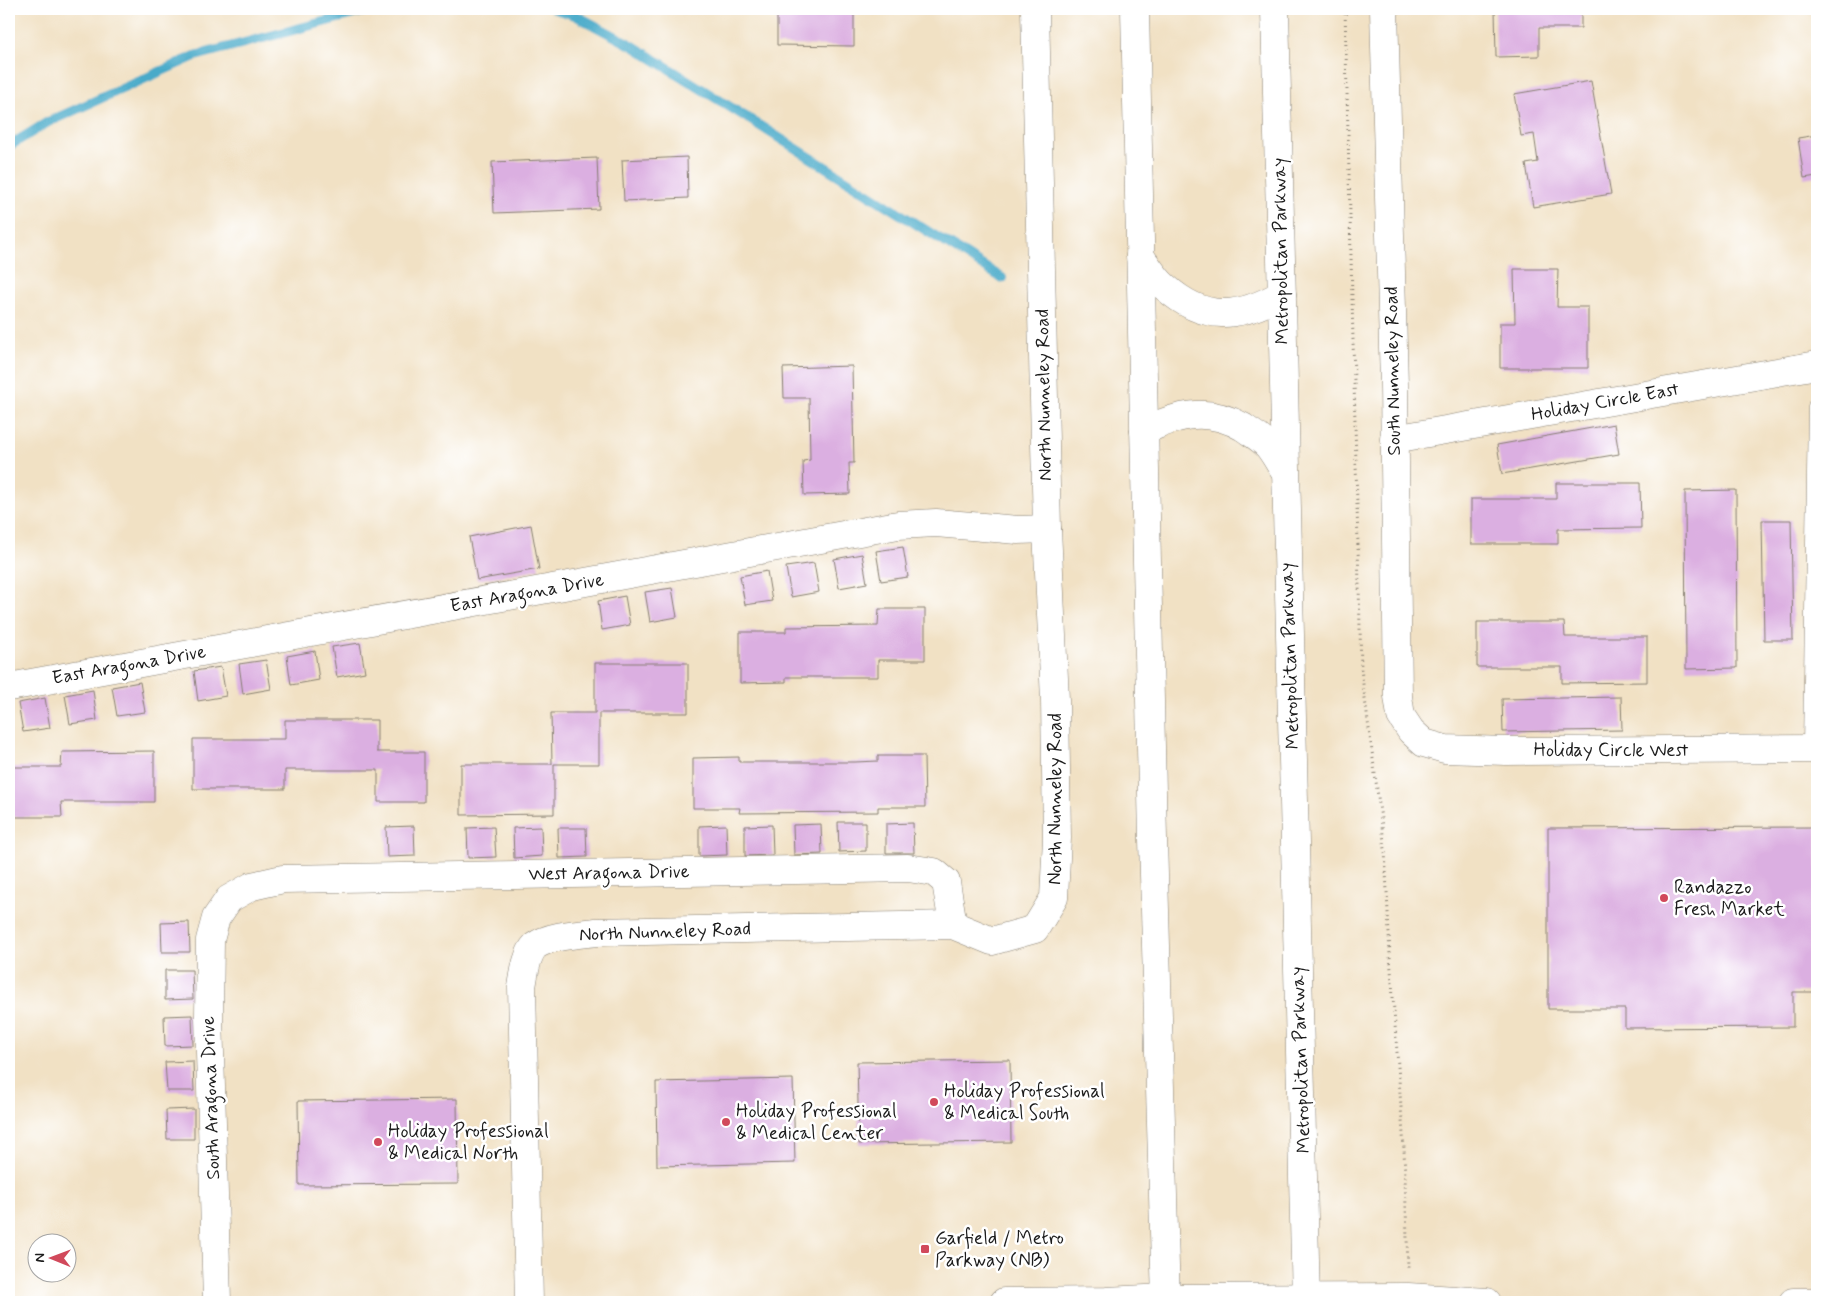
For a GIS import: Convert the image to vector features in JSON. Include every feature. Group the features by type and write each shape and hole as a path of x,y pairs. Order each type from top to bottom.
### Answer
{"street":[{"name":"North Nunneley Road","path":"529,1302 522,987 526,964 535,947 556,937 596,932 953,925 992,941 1036,929 1054,898 1057,838 1055,700 1047,529 1035,9"},
{"path":"1135,9 1166,1300"},
{"name":"Metropolitan Parkway","path":"1275,9 1306,1300"},
{"name":"South Nunneley Road","path":"1384,9 1398,696 1401,716 1411,731"},
{"path":"1140,256 1164,286 1185,302 1204,311 1224,314 1243,311 1263,304 1282,294"},
{"name":"Holiday Circle East","path":"1394,440 1817,365"},
{"path":"1144,431 1165,420 1189,414 1213,415 1235,423 1252,433 1268,446 1285,472"},
{"name":"East Aragona Drive","path":"9,687 898,526 936,523 1018,530 1047,529"},
{"name":"Holiday Circle West","path":"1411,731 1424,743 1445,749 1506,751 1815,749"},
{"name":"West Aragona Drive","path":"229,900 252,886 283,879 908,868 934,872 946,882 953,925"},
{"name":"South Aragona Drive","path":"217,1302 209,1016 210,940 216,918 229,900"},
{"path":"1004,1302 1306,1300 1408,1297 1487,1302"},
{"path":"1793,1302 1817,1302"}],"lane":[{"path":"1815,749 1817,406"}],"building":[{"path":"777,9 854,9 854,46 777,45"},
{"path":"1495,9 1581,9 1581,28 1539,28 1539,56 1496,57"},
{"path":"1591,81 1611,194 1533,207 1526,164 1538,162 1534,134 1521,136 1514,94"},
{"path":"1817,135 1817,176 1804,178 1798,138"},
{"path":"687,157 688,198 624,201 622,160"},
{"path":"597,158 599,209 494,213 492,162"},
{"path":"1514,269 1558,269 1557,307 1588,307 1588,368 1500,368 1500,323 1515,323"},
{"path":"852,366 854,463 849,463 850,494 804,495 803,461 810,460 809,398 784,398 783,368"},
{"path":"1614,424 1619,454 1502,474 1497,445"},
{"path":"1556,483 1640,483 1641,528 1558,529 1558,544 1471,544 1471,499 1556,499"},
{"path":"1736,490 1737,668 1686,669 1685,491"},
{"path":"1762,520 1791,520 1793,640 1764,640"},
{"path":"531,525 539,569 477,580 469,537"},
{"path":"903,547 908,577 881,581 876,551"},
{"path":"862,554 867,583 839,588 834,559"},
{"path":"814,563 819,592 791,597 786,567"},
{"path":"767,571 772,601 745,605 740,576"},
{"path":"672,588 677,617 650,622 645,592"},
{"path":"625,596 630,625 602,630 598,601"},
{"path":"879,609 925,609 925,660 878,660 878,677 786,677 786,682 740,683 740,632 786,632 786,627 878,626"},
{"path":"1477,622 1564,622 1565,637 1647,637 1647,682 1562,683 1562,667 1477,667"},
{"path":"360,643 365,672 337,677 332,647"},
{"path":"315,651 319,680 291,685 287,656"},
{"path":"266,660 271,689 243,694 239,664"},
{"path":"595,663 688,663 688,713 599,713 599,764 554,764 554,814 461,815 461,764 552,764 551,713 595,713"},
{"path":"221,667 226,696 198,701 194,671"},
{"path":"140,682 145,712 117,716 112,687"},
{"path":"93,690 97,720 70,724 65,695"},
{"path":"1621,697 1622,730 1503,732 1502,699"},
{"path":"45,698 50,728 23,732 18,703"},
{"path":"285,720 377,720 377,752 424,752 424,802 378,802 378,770 285,770 285,789 193,789 193,739 285,739"},
{"path":"154,751 154,802 61,802 62,817 9,817 9,767 61,767 62,752"},
{"path":"878,756 924,756 925,807 878,807 878,812 739,813 740,808 693,808 693,758 739,757 739,762 855,762 878,761"},
{"path":"838,822 866,822 866,851 839,852"},
{"path":"913,823 914,853 886,853 886,824"},
{"path":"821,824 822,854 794,855 793,825"},
{"path":"726,825 727,855 699,856 699,826"},
{"path":"772,825 773,855 745,856 745,826"},
{"path":"414,826 415,856 387,857 386,827"},
{"path":"494,827 496,857 468,858 467,828"},
{"path":"541,827 542,856 514,858 513,828"},
{"name":"Randazzo Fresh Market","path":"1817,827 1817,992 1793,992 1793,1027 1625,1028 1625,1009 1548,1009 1548,828"},
{"path":"558,828 586,828 587,857 559,858"},
{"path":"189,922 190,952 162,952 161,923"},
{"path":"165,970 192,970 193,999 165,1000"},
{"path":"192,1015 193,1045 165,1046 164,1016"},
{"name":"Holiday Professional & Medical South","path":"1010,1060 1011,1142 859,1144 857,1062"},
{"path":"193,1061 194,1091 167,1091 165,1062"},
{"name":"Holiday Professional & Medical Center","path":"793,1079 795,1163 657,1166 656,1082"},
{"name":"Holiday Professional & Medical North","path":"457,1099 458,1184 299,1185 298,1101"},
{"path":"194,1109 194,1139 167,1139 166,1110"}],"waterway":[{"path":"9,146 48,122 195,56 372,9"},
{"path":"555,9 575,15 633,46 1002,278"}],"place":[{"name":"Randazzo Fresh Market","path":"1664,898"},
{"name":"Holiday Professional & Medical South","path":"934,1102"},
{"name":"Holiday Professional & Medical Center","path":"726,1122"},
{"name":"Holiday Professional & Medical North","path":"378,1142"},
{"name":"Garfield / Metro Parkway (NB)","path":"925,1249"}]}
